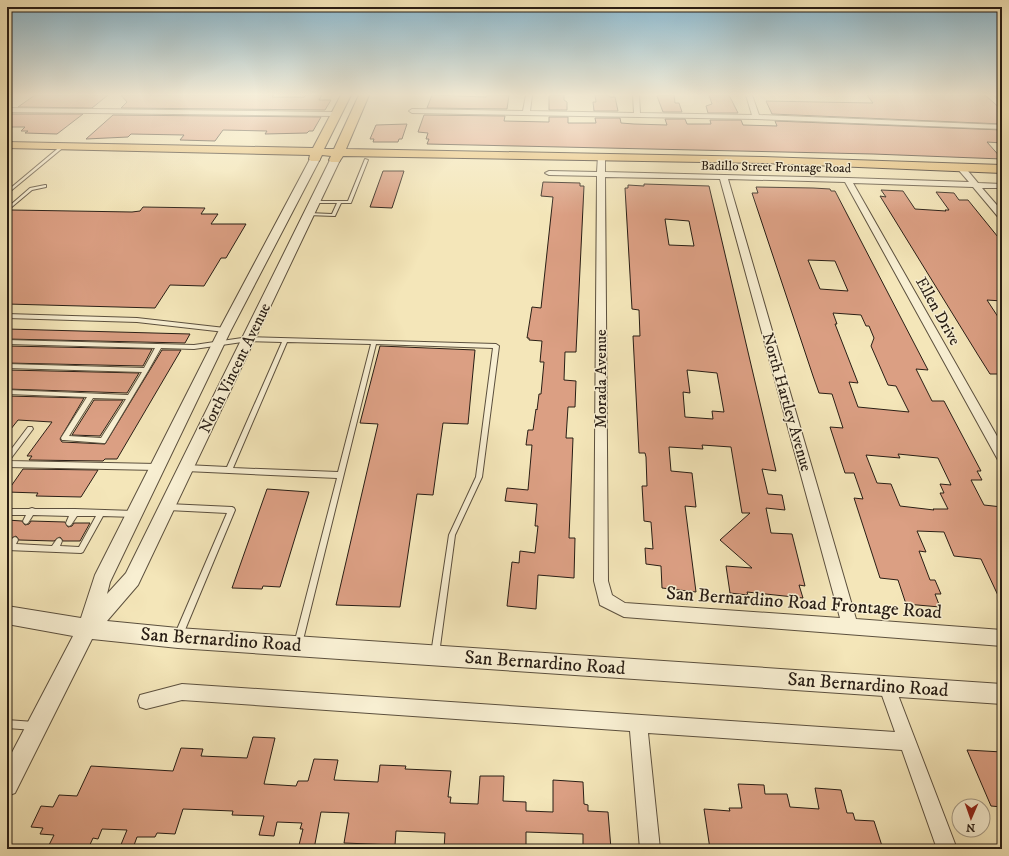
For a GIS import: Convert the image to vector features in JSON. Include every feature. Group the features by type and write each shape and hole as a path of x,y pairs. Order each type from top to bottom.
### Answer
{"main road":[{"name":"North Vincent Avenue","path":"316,155 324,135"},
{"name":"North Vincent Avenue","path":"336,156 346,135"},
{"path":"7,145 601,166"},
{"path":"7,153 316,155"},
{"path":"336,156 366,160 601,166 964,171 1002,169"},
{"path":"964,171 1002,177"}],"street":[{"name":"North Vincent Avenue","path":"7,785 87,629 101,581 222,336 316,155"},
{"name":"North Vincent Avenue","path":"87,629 132,578 249,339 336,156"},
{"name":"Badillo Street Frontage Road","path":"549,173 601,166 723,177 1002,186"},
{"name":"Morada Avenue","path":"601,166 601,581 605,600"},
{"path":"964,171 1002,216"},
{"name":"North Hartley Avenue","path":"723,177 850,627"},
{"name":"Ellen Drive","path":"848,180 1002,456"},
{"name":"San Bernardino Road Frontage Road","path":"605,600 624,610 1002,638"},
{"name":"San Bernardino Road","path":"7,615 87,629 178,638 1002,694"},
{"path":"887,687 947,849"},
{"path":"146,701 182,692 907,742"},
{"path":"638,723 650,849"}],"lane":[{"path":"7,193 64,146"},
{"path":"314,202 350,202 366,160"},
{"path":"7,210 31,189 45,186"},
{"path":"308,214 334,215 339,202"},
{"path":"7,316 137,320 222,336 249,339 496,346 479,477 452,535 435,655"},
{"path":"7,342 194,347 222,336"},
{"path":"229,470 285,340"},
{"path":"297,646 374,343"},
{"path":"91,396 64,438 103,440 159,346"},
{"path":"7,366 146,370"},
{"path":"7,392 130,397"},
{"path":"7,460 30,429"},
{"path":"7,464 158,467"},
{"path":"186,468 340,475"},
{"path":"167,507 232,510 178,638"},
{"path":"7,512 32,511 135,514"},
{"path":"26,521 32,511"},
{"path":"69,522 75,512"},
{"path":"8,547 81,550 101,513"},
{"path":"8,547 15,540"},
{"path":"54,549 59,541"},
{"path":"7,724 38,726"}],"building":[{"path":"91,135 130,135 128,137 86,139"},
{"path":"181,135 219,135 215,141 180,140 184,135"},
{"path":"372,135 403,135 402,139 399,139 398,142 373,142 374,139 370,139"},
{"path":"427,135 1002,135 1002,143 987,142 1002,159 873,154 427,144 429,139 426,139"},
{"path":"383,171 404,171 392,208 370,207"},
{"path":"543,182 580,183 580,186 584,186 576,352 565,352 564,380 576,381 575,407 568,407 566,438 573,438 569,538 575,538 574,578 538,575 536,609 507,606 512,562 519,563 520,551 535,553 538,526 535,526 537,504 505,501 507,488 528,490 532,445 526,445 528,430 533,430 539,394 541,394 544,362 540,362 542,341 529,340 529,338 527,338 532,307 541,308 553,197 541,196"},
{"path":"644,184 709,186 776,471 762,469 768,494 782,495 785,510 766,508 771,533 792,534 805,586 799,585 803,598 747,592 748,595 730,593 726,566 752,568 720,540 750,513 742,513 731,447 702,445 703,449 669,447 671,471 692,473 696,507 685,506 696,592 662,588 661,566 646,564 645,548 653,549 651,522 644,521 642,486 647,486 646,457 645,453 639,453 633,336 640,336 639,310 632,309 625,188 628,188 628,185 644,186","holes":["665,219 689,221 694,246 669,245","687,370 717,373 724,412 712,411 713,419 685,417 683,392 690,393"]},
{"path":"756,187 813,188 830,189 831,191 835,191 928,370 916,369 932,401 944,401 981,471 977,471 982,480 971,480 984,505 1002,507 1002,604 981,559 954,556 944,532 917,531 926,552 919,551 930,580 935,580 941,594 935,594 940,607 906,604 898,580 880,578 854,498 863,499 854,473 845,473 830,427 843,428 832,394 819,393 752,193 758,193","holes":["808,260 835,261 848,291 820,289","833,313 861,315 866,326 869,326 874,338 871,346 888,385 896,386 909,412 858,407 849,382 858,383 835,324 837,324","898,454 938,458 951,485 940,484 944,493 940,493 948,509 933,509 934,510 900,506 891,484 877,483 866,455 900,458"]},
{"path":"881,190 903,191 915,209 946,211 945,210 949,210 936,192 954,193 959,200 968,200 1002,242 1002,301 987,300 1002,323 1002,374 990,374 880,196 886,197"},
{"path":"143,207 205,208 201,214 218,214 211,224 246,224 226,258 221,258 204,286 170,285 155,308 7,304 7,214 12,210 132,212 140,211"},
{"path":"7,329 190,334 185,343 7,339"},
{"path":"7,346 152,349 143,366 7,363"},
{"path":"380,346 475,350 468,424 443,423 433,495 417,494 400,607 336,605 378,424 360,423"},
{"path":"162,350 181,350 117,459 105,459 103,461 29,460 32,456 27,456 52,422 18,420 7,434 7,396 84,398 60,439 62,442 105,444"},
{"path":"7,370 139,373 127,393 7,389"},
{"path":"94,400 123,400 100,436 72,435"},
{"path":"23,469 98,470 81,497 36,496 38,493 7,492"},
{"path":"267,489 309,492 280,587 263,586 262,589 232,588"},
{"path":"7,520 22,521 25,525 29,524 31,521 65,522 68,527 72,526 74,523 90,523 80,541 63,541 60,537 54,541 19,540 16,536 7,539"},
{"path":"253,737 275,738 264,784 296,786 298,781 308,781 314,759 338,760 334,780 378,782 380,765 406,766 405,769 451,771 448,797 451,797 450,803 478,804 480,776 504,776 503,801 526,802 526,811 553,812 553,780 583,782 584,804 588,805 588,811 608,812 611,849 583,849 583,834 526,832 526,849 444,849 445,833 396,831 395,845 344,843 349,813 321,812 314,849 298,849 303,829 300,829 302,823 277,822 274,836 259,835 264,816 232,815 233,811 183,809 175,834 157,833 155,837 137,837 133,848 120,847 127,830 102,829 98,839 93,838 88,849 47,849 54,835 40,834 43,828 31,827 41,806 53,807 59,795 77,796 91,766 173,771 181,748 203,749 201,756 247,758"},
{"path":"967,750 1002,752 1002,807 991,806 991,798 988,798"},
{"path":"738,784 764,785 765,794 787,794 790,807 819,809 815,788 841,790 847,813 853,813 855,820 874,821 883,849 817,849 816,846 777,845 778,849 710,849 704,809 730,811 729,808 742,808"}]}
